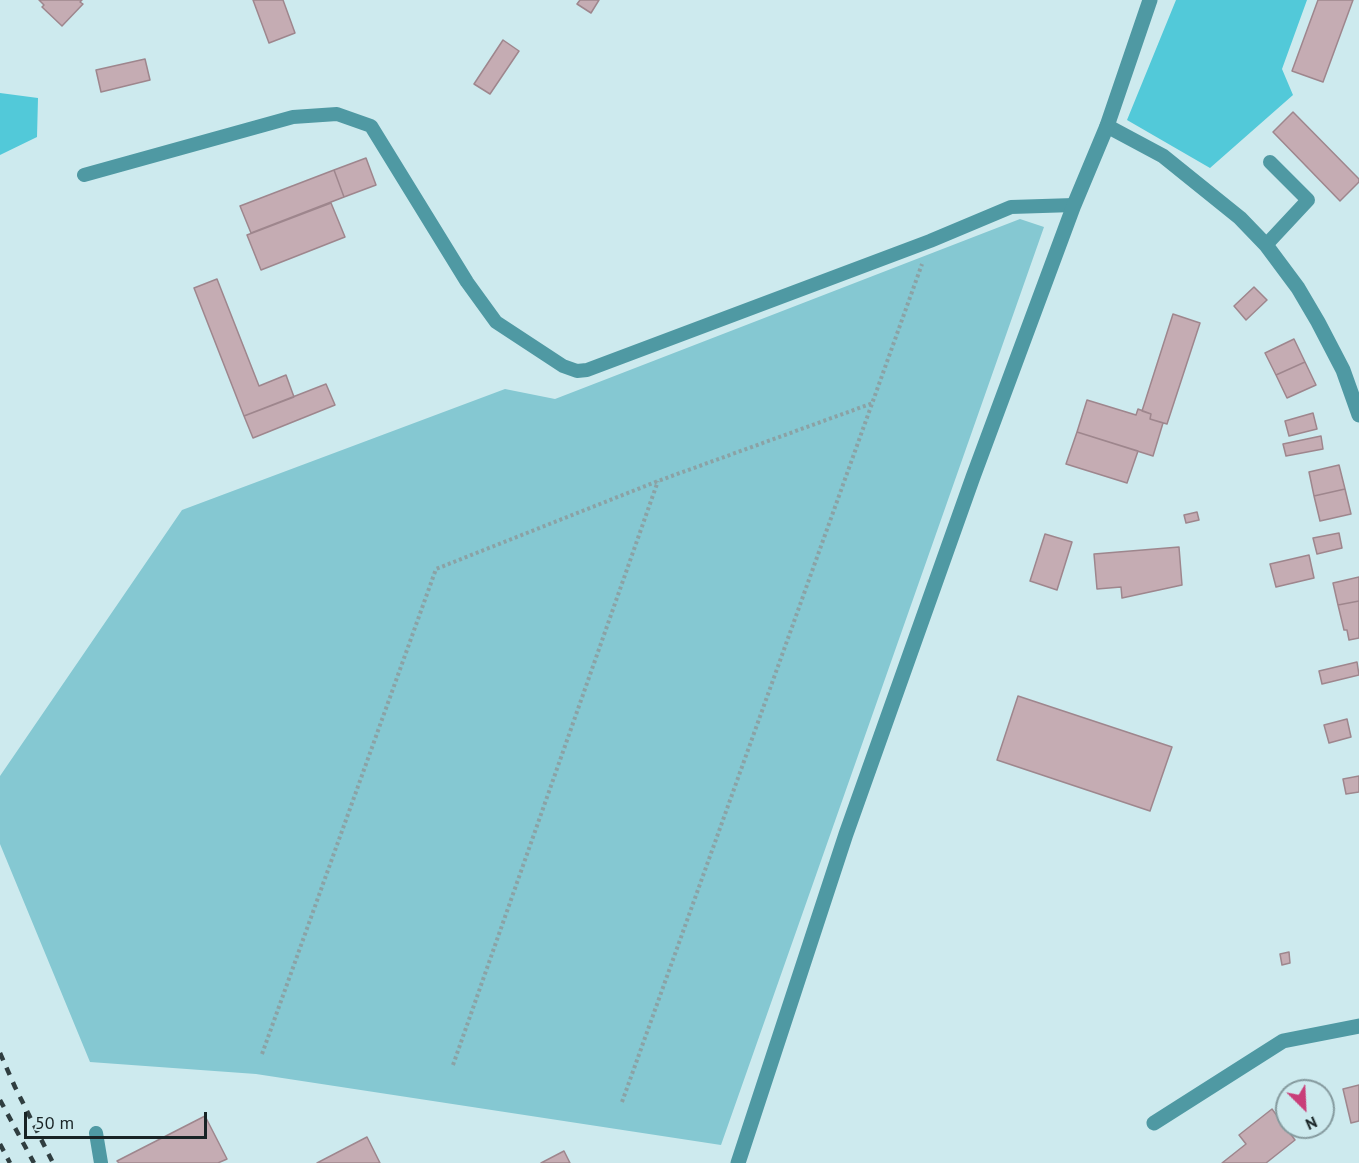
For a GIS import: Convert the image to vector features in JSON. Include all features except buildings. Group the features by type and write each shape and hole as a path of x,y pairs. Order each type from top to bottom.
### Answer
{"street":[{"path":"738,1163 846,834 973,477 1074,205 1107,126 1150,0"},
{"path":"1107,126 1163,156 1240,218 1266,245 1298,288 1318,322 1342,370 1359,415"},
{"path":"1154,1123 1283,1041 1359,1026"}],"lane":[{"path":"84,175 293,117 337,114 371,126 467,282 496,322 563,366 577,371 587,370 930,241 1011,207 1074,205"},
{"path":"1266,245 1308,200 1270,162"},
{"path":"96,1133 101,1163"}],"path":[{"path":"622,1102 930,241"},
{"path":"262,1054 436,569 658,481 873,402"},
{"path":"453,1065 658,481"}],"shaded area":[{"path":"1176,0 1307,0 1282,69 1293,95 1210,168 1127,120"},
{"path":"0,93 38,98 37,137 0,155"},
{"path":"1020,219 1044,227 721,1145 256,1074 90,1062 0,844 0,776 182,510 505,389 555,399"}],"railway":[{"path":"0,1053 53,1163"},
{"path":"0,1100 34,1163"},
{"path":"0,1144 10,1163"}]}
